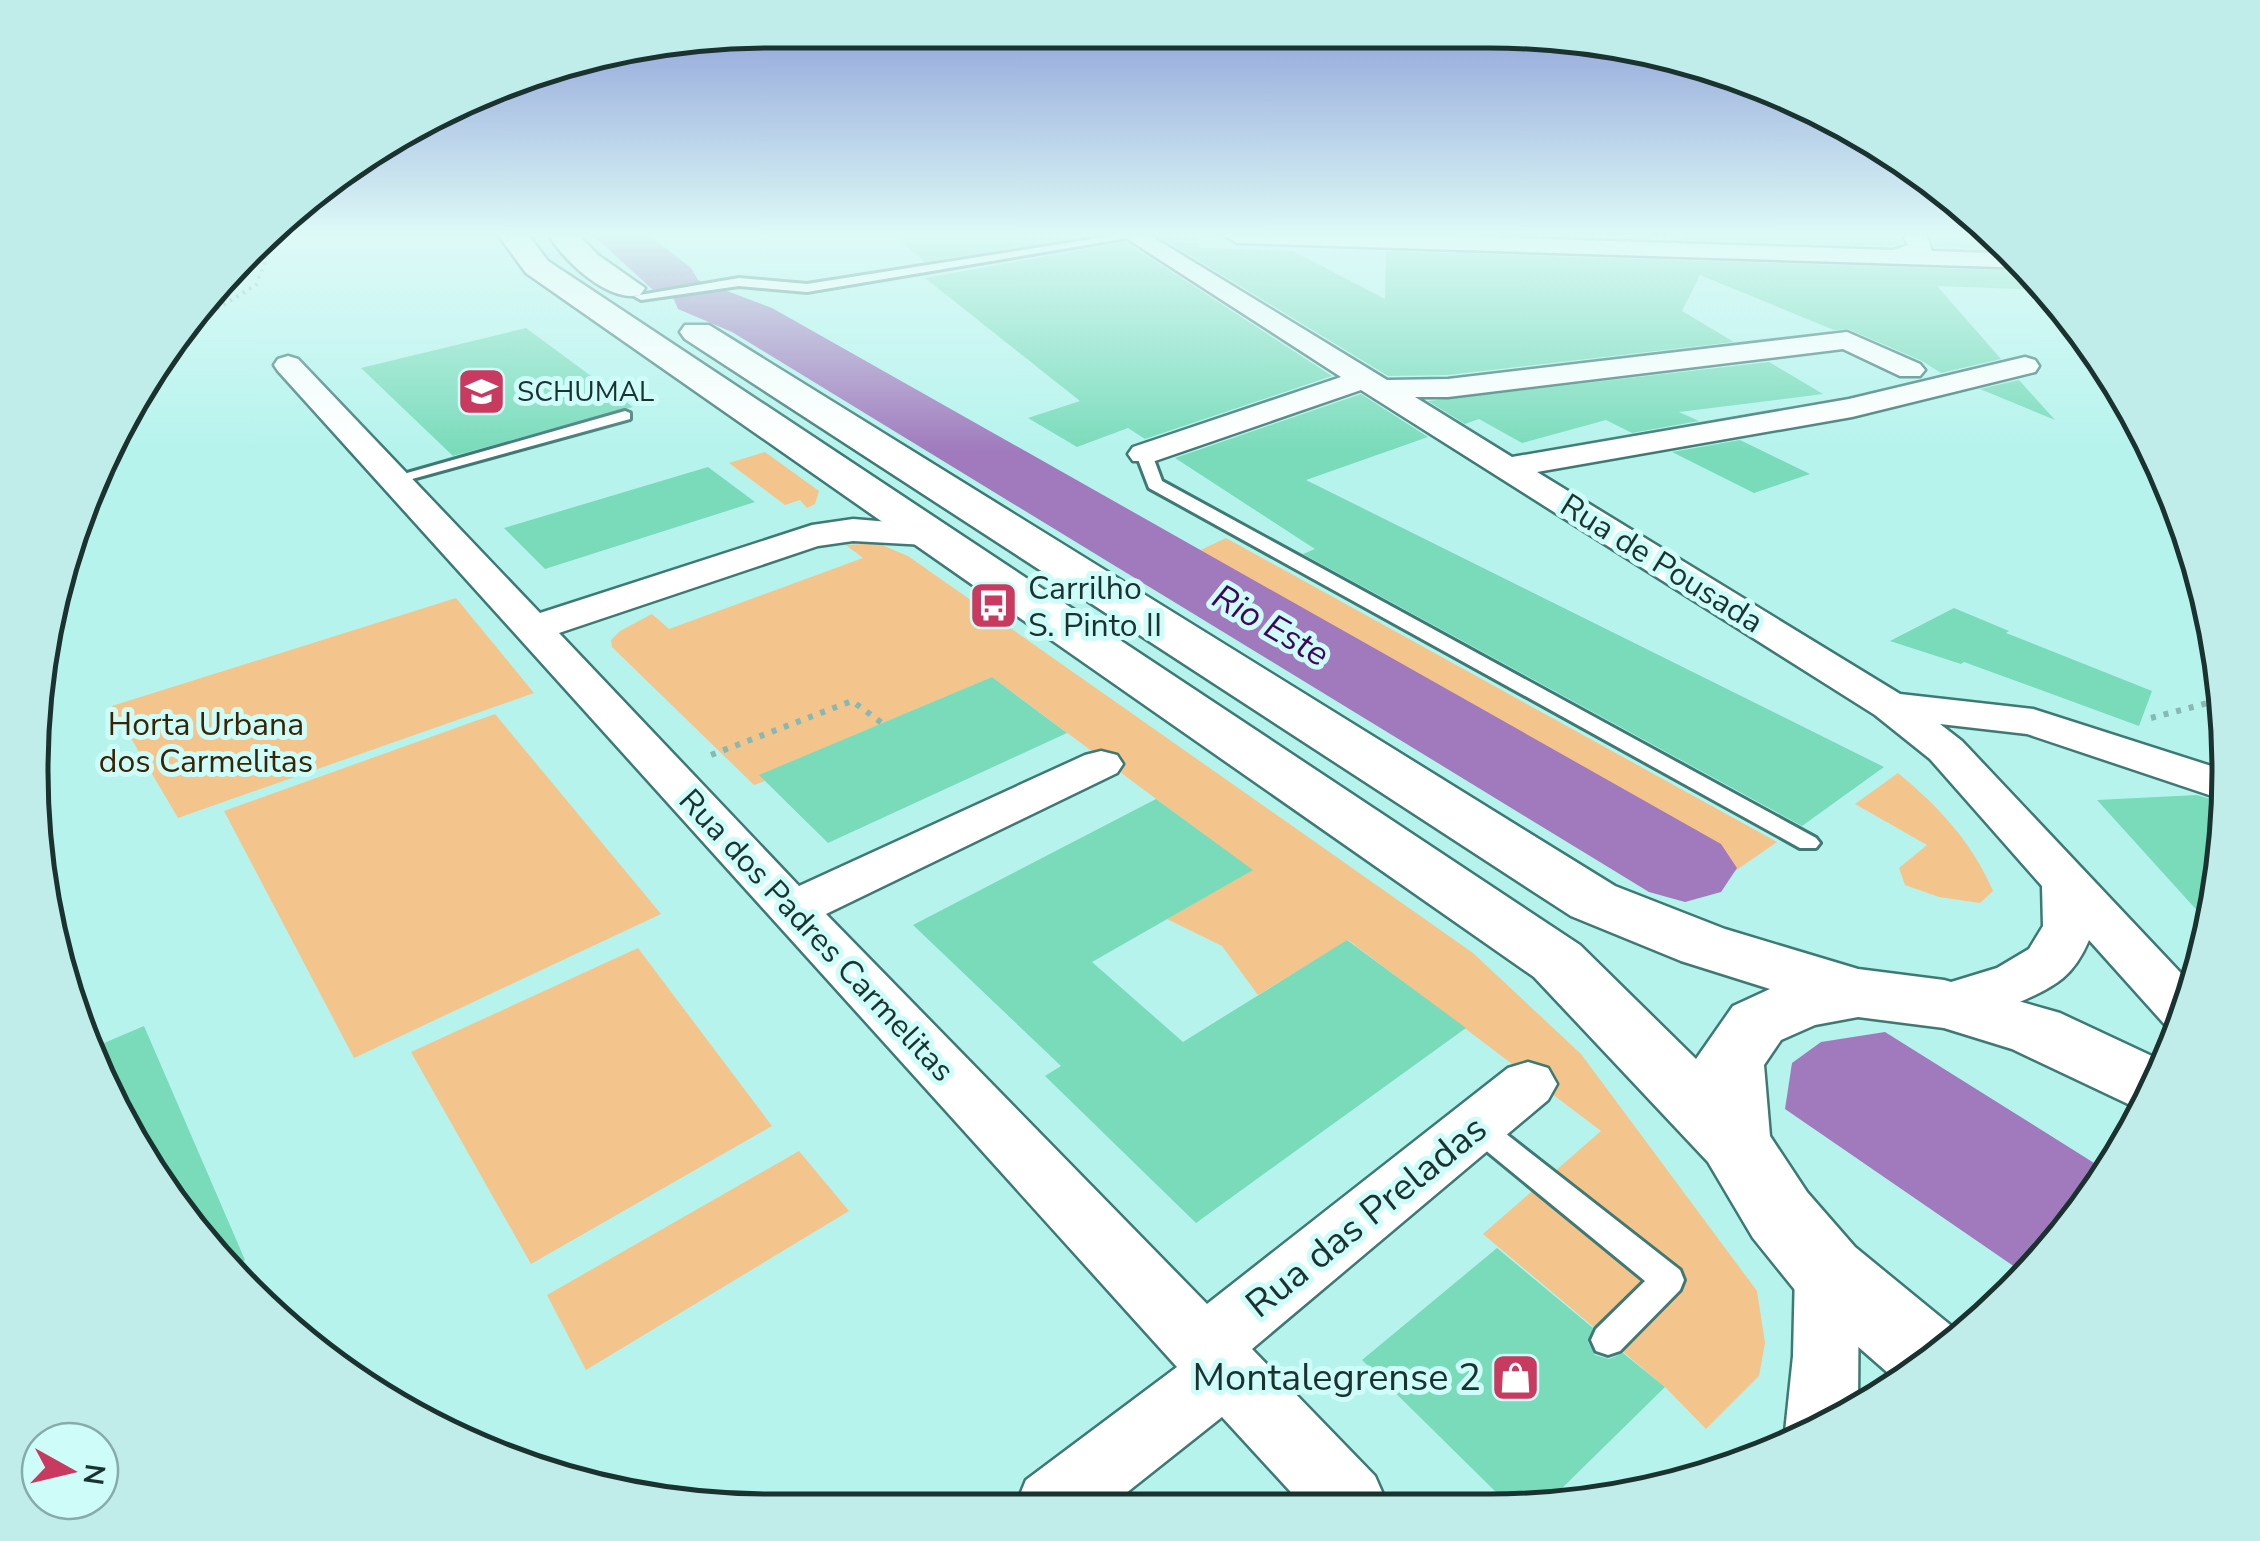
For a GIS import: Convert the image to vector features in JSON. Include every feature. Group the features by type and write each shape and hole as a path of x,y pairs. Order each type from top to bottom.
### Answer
{"main road":[{"path":"597,308 1558,961 1734,1141 1780,1215 1826,1271 1922,1350"},
{"path":"660,308 1593,901 1704,945 1858,993 1944,1004 2036,1031 2142,1082"},
{"path":"1734,1141 1729,1062 1757,1023 1801,1003 1858,993"}],"street":[{"name":"Rua de Pousada","path":"1249,308 1890,706 2033,722 2212,782"},
{"path":"1144,454 1370,384 1448,388 1847,340 1910,370"},
{"name":"Rua dos Padres Carmelitas","path":"288,365 792,910 1342,1494"},
{"path":"1510,467 1852,408 2024,366"},
{"path":"1422,417 1448,388"},
{"path":"812,536 847,501 856,484"},
{"path":"532,629 812,536 853,530 926,534"},
{"path":"1890,706 1946,750 2175,1001"},
{"path":"792,910 1102,764"},
{"path":"1944,1004 1998,988 2046,966 2068,932 2067,884"},
{"name":"Rua das Preladas","path":"1065,1494 1528,1084"},
{"path":"1823,1412 1827,1356 1826,1271"}],"lane":[{"path":"394,479 625,416"},
{"path":"1144,454 1154,484 1808,843"},
{"path":"1477,1126 1668,1280 1608,1340"}],"path":[{"path":"666,773 852,701 882,723"}],"green space":[{"path":"765,452 819,491 815,504 807,508 800,500 785,505 729,463"},
{"path":"1226,538 1777,842 1699,896 1137,580"},
{"path":"877,543 908,556 1473,953 1581,1054 1757,1291 1765,1343 1759,1376 1706,1429 1665,1387 1483,1234 1601,1131 1348,940 1258,995 1222,946 1167,919 1252,870 992,677 760,775 765,781 754,785 612,647 611,640 620,631 652,614 669,629 863,558 846,545"},
{"name":"Horta Urbana dos Carmelitas","path":"456,598 534,693 178,818 112,706"},
{"path":"495,714 661,914 354,1058 224,811"},
{"path":"1898,773 1940,812 1975,857 1993,891 1980,903 1939,897 1905,885 1899,868 1927,845 1855,804"},
{"path":"638,948 772,1126 531,1264 411,1052"},
{"path":"799,1151 849,1211 586,1370 547,1295"}],"shaded area":[{"path":"1885,1032 2096,1164 2063,1211 2015,1267 1785,1109 1792,1063 1821,1042"}],"building":[{"path":"963,308 1227,308 1332,376 1145,439 1128,428 1077,447 1028,418 1080,401"},
{"path":"1276,308 1684,308 1682,311 1734,342 1448,375 1388,376"},
{"path":"1780,308 1956,308 2001,359 1941,373 1848,329 1834,330"},
{"path":"526,328 633,407 453,456 361,368"},
{"path":"1769,362 1823,394 1679,412 1699,421 1632,433 1606,420 1522,443 1479,419 1465,424 1428,401"},
{"path":"2019,380 2055,420 1980,389"},
{"path":"1361,394 1428,437 1306,480 1884,767 1802,826 1303,554 1315,549 1175,458"},
{"path":"1740,440 1810,474 1754,493 1672,452"},
{"path":"708,467 755,502 545,569 504,528"},
{"path":"1954,608 2152,691 2139,726 1964,662 1890,641"},
{"path":"992,677 1067,733 828,843 759,775"},
{"path":"2197,795 2211,799 2199,913 2097,800"},
{"path":"1156,799 1253,870 1092,962 1183,1042 1347,940 1466,1028 1196,1223 1045,1076 1061,1066 913,925"},
{"path":"144,1026 245,1260 241,1262 227,1247 169,1172 144,1132 102,1044"},
{"path":"1497,1248 1593,1328 1588,1342 1595,1355 1609,1359 1623,1353 1665,1387 1561,1489 1498,1494 1362,1360"}],"waterway":[{"name":"Rio Este","path":"724,308 752,320 1685,868"}],"place":[{"name":"SCHUMAL","path":"482,391"},
{"name":"Carrilho S. Pinto II","path":"993,606"},
{"name":"Montalegrense 2","path":"1516,1377"}]}
